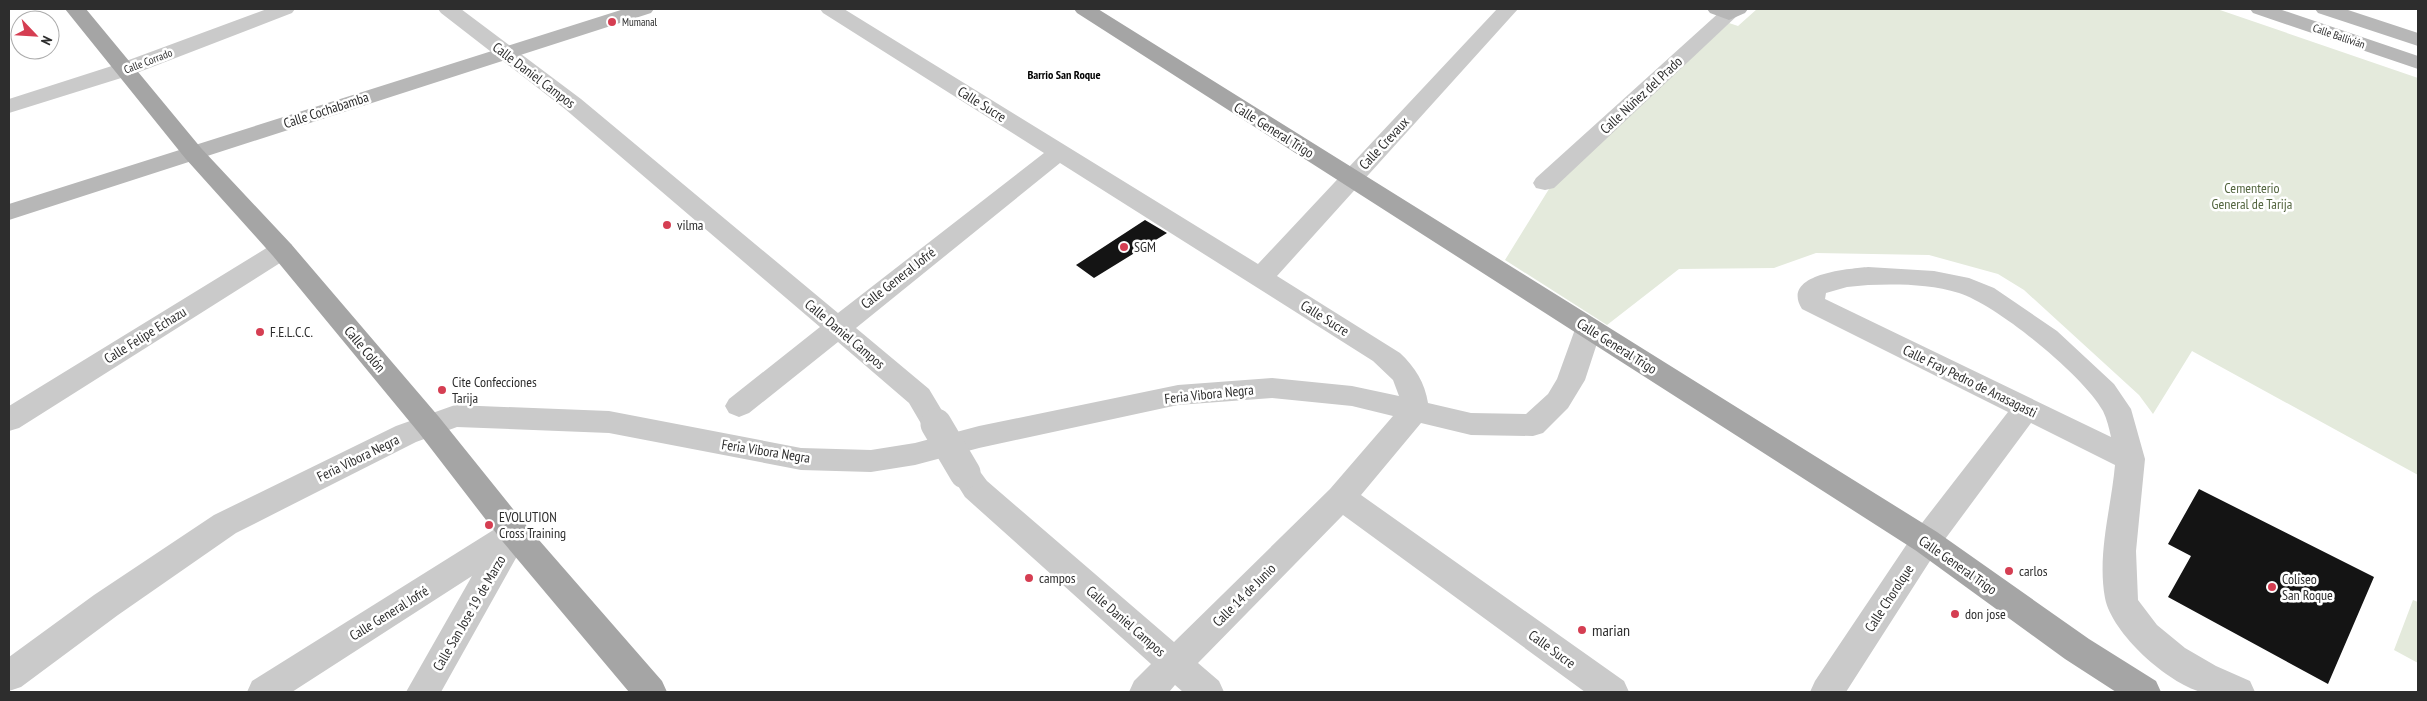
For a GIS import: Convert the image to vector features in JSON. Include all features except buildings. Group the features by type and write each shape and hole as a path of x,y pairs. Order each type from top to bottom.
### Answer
{"main road":[{"name":"Calle Colón","path":"75,9 193,153 282,250 429,425 514,533 650,692"},
{"name":"Calle General Trigo","path":"1084,9 1926,541 2077,649 2144,692"}],"street":[{"name":"Calle Corrado","path":"9,106 126,69 285,9"},
{"name":"Calle Daniel Campos","path":"448,9 573,104 918,396 976,490 1207,692"},
{"name":"Calle Cochabamba","path":"9,212 504,52 644,9"},
{"name":"Calle Sucre","path":"830,9 1383,354 1400,368 1412,386 1414,412"},
{"name":"Calle Crevaux","path":"1260,278 1508,9"},
{"name":"Calle Ballivián","path":"2260,9 2418,62"},
{"name":"Calle Ballivián","path":"2325,9 2418,40"},
{"name":"Calle Núñez del Prado","path":"1545,183 1728,10"},
{"name":"Calle General Jofré","path":"739,406 837,326 1058,153"},
{"name":"Calle Felipe Echazu","path":"9,420 282,250"},
{"name":"Calle Fray Pedro de Anasagasti","path":"1859,276 1885,276 1939,281 1969,287 1991,297 2055,344 2095,380 2115,406 2130,459 1810,303 1813,288 1825,282 1859,276"},
{"name":"Feria Vibora Negra","path":"9,676 106,605 225,524 397,438 455,416 473,415 609,422 800,458 871,461 916,454 979,437 1178,395 1272,388 1352,396 1471,424 1533,426 1558,401 1572,380 1588,328"},
{"name":"Calle Chorolque","path":"1827,692 1926,541 2026,409"},
{"path":"1341,497 1414,412"},
{"path":"2130,459 2118,564 2123,604 2151,643 2196,675 2238,692"},
{"name":"Calle Sucre","path":"1341,497 1612,692"},
{"name":"Calle 14 de Junio","path":"1146,692 1341,497"},
{"name":"Calle General Jofré","path":"264,692 514,533"},
{"name":"Calle San Jose 19 de Marzo","path":"423,692 514,533"}],"green space":[{"name":"Cementerio General de Tarija","path":"1757,9 2217,9 2418,78 2418,475 2192,351 2153,414 2139,395 2024,290 1998,274 1929,255 1816,253 1774,268 1679,269 1607,325 1505,260 1549,189 1729,23 1738,26"},
{"path":"2413,600 2418,602 2418,663 2394,650"}],"place":[{"name":"Mumanal","path":"612,22"},
{"name":"vilma","path":"667,225"},
{"name":"SGM","path":"1124,247"},
{"name":"F.E.L.C.C.","path":"260,332"},
{"name":"Cite Confecciones Tarija","path":"442,390"},
{"name":"EVOLUTION Cross Training","path":"489,525"},
{"name":"carlos","path":"2009,571"},
{"name":"campos","path":"1029,578"},
{"name":"Coliseo San Roque","path":"2272,587"},
{"name":"don jose","path":"1955,614"},
{"name":"marian","path":"1582,630"}],"district":[{"name":"Barrio San Roque","path":"1064,75"}]}
